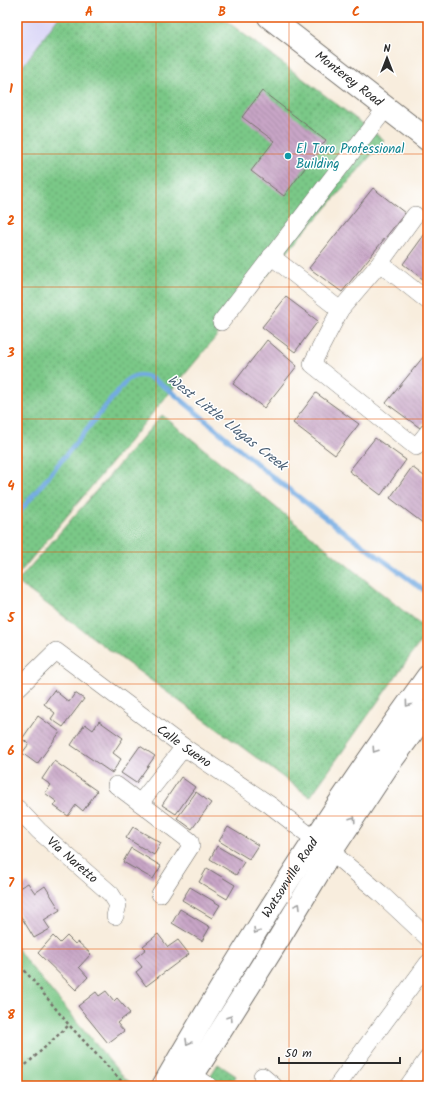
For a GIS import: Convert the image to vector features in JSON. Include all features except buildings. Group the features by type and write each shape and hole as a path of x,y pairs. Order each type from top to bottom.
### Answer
{"main road":[{"name":"Monterey Road","path":"269,17 428,140"},
{"name":"Watsonville Road","path":"196,1082 278,940 323,845 387,732 428,676"},
{"name":"Watsonville Road","path":"163,1086 254,934 323,845 389,764 428,710"}],"street":[{"path":"221,322 386,108"},
{"path":"415,215 380,263 340,310 312,364 416,447 428,432"},
{"path":"271,256 340,310"},
{"path":"380,263 428,301"},
{"name":"Calle Sueno","path":"17,689 56,651 184,747 270,806 323,845 380,892 428,938"},
{"path":"140,802 184,747"},
{"path":"116,785 190,841 190,846 160,894"},
{"name":"Via Naretto","path":"17,808 39,831 111,894 118,905 115,916"},
{"path":"337,1086 428,963"},
{"path":"408,1086 428,1058"}],"path":[{"path":"17,961 70,1025 126,1086"},
{"path":"17,1073 70,1025"}],"shaded area":[{"path":"17,17 60,17 17,74"}],"green space":[{"path":"59,17 221,17 384,140 321,214 299,237 17,576 17,74"},
{"path":"162,415 428,631 310,797 17,582"},
{"path":"17,948 124,1078 136,1086 17,1086"},
{"path":"218,1064 236,1076 230,1086 204,1086"}],"waterway":[{"name":"West Little Llagas Creek","path":"17,515 127,380 133,377 145,376 151,378 172,392 269,474 327,519 428,593"}],"place":[{"name":"El Toro Professional Building","path":"288,156"}]}
